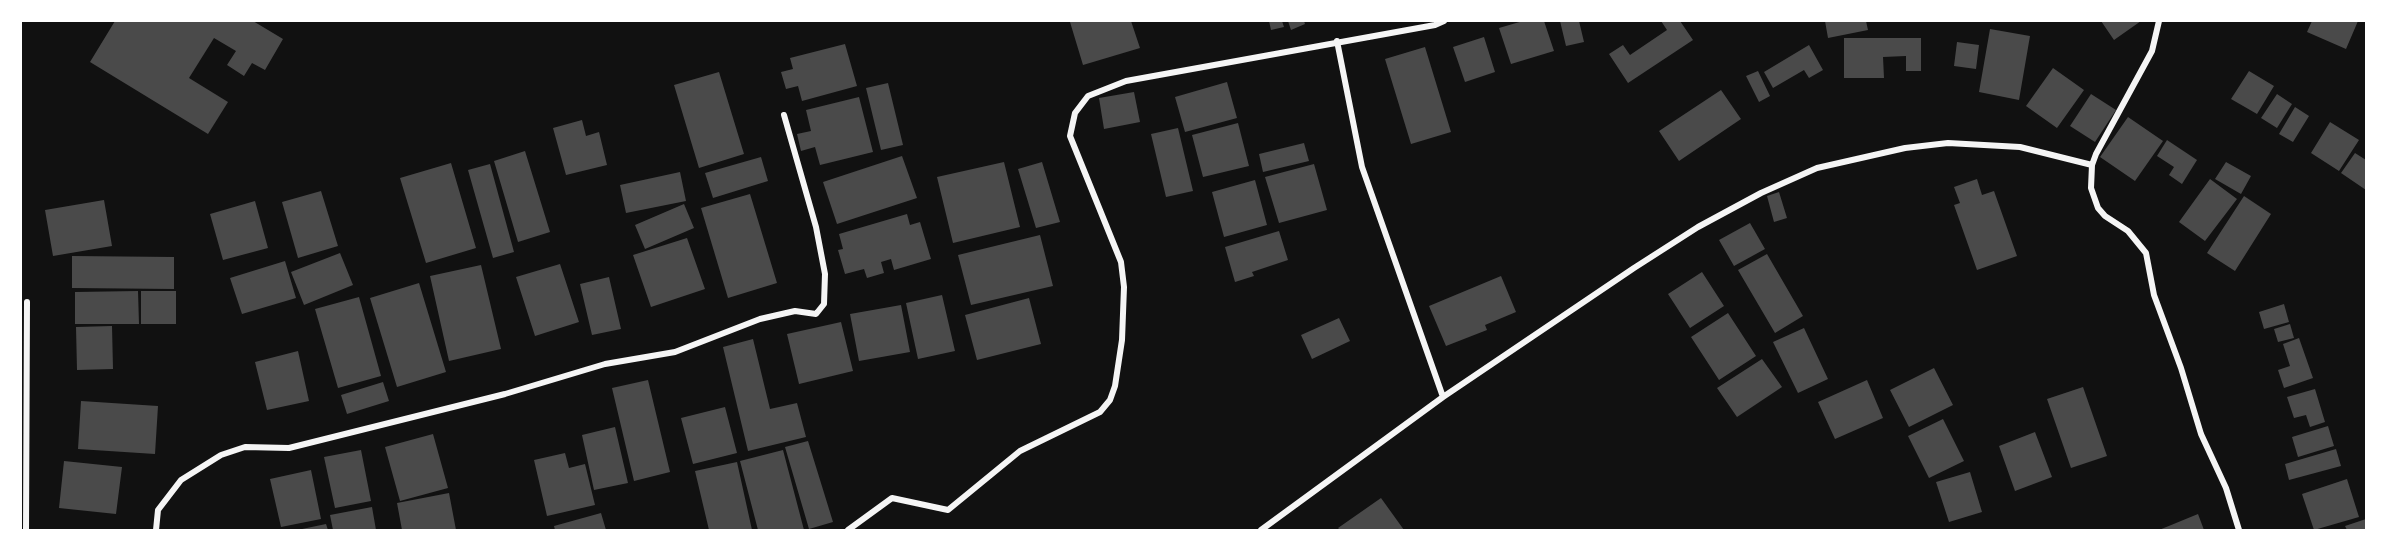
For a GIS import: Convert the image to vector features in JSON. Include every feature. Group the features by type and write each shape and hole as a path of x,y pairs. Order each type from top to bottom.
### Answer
{"street":[{"path":"848,530 892,498 948,510 1020,452 1100,412 1110,400 1115,386 1122,340 1124,287 1121,262 1070,136 1075,113 1088,96 1126,81 1434,25 1444,21"},
{"path":"2159,21 2152,51 2107,132 2092,165 2091,188 2098,208 2105,216 2128,231 2146,253 2154,295 2181,368 2200,434 2226,488 2239,530"},
{"path":"1337,41 1362,167 1443,397"},
{"path":"156,530 158,510 181,480 221,454 245,447 289,448 505,394 605,364 675,352 760,319 795,310 816,314 824,304 825,274 816,227 784,116"},
{"path":"1261,530 1443,397 1698,227 1761,193 1817,168 1905,148 1948,142 2020,147 2092,165"},
{"path":"26,530 27,302"}],"building":[{"path":"115,21 253,21 283,39 265,70 252,63 244,76 227,65 236,51 214,38 189,78 228,102 208,134 90,62"},
{"path":"1131,21 1140,48 1083,65 1070,22"},
{"path":"1269,21 1282,21 1284,27 1271,30"},
{"path":"1288,21 1304,21 1305,24 1291,30"},
{"path":"1523,21 1544,21 1554,51 1511,64 1499,28"},
{"path":"1560,21 1579,21 1584,42 1566,46"},
{"path":"1661,21 1680,21 1693,40 1628,83 1609,54 1623,45 1630,55 1667,30"},
{"path":"1825,21 1866,21 1868,30 1828,38"},
{"path":"2101,21 2141,21 2114,40"},
{"path":"2312,21 2358,21 2346,49 2307,32"},
{"path":"1990,29 2030,36 2019,100 1979,92"},
{"path":"1484,37 1495,72 1465,82 1453,47"},
{"path":"1844,38 1921,38 1921,71 1906,71 1906,56 1883,57 1884,78 1844,78"},
{"path":"1957,42 1979,45 1976,69 1954,66"},
{"path":"845,44 857,86 802,101 798,86 786,89 781,72 793,69 790,58"},
{"path":"1809,45 1823,70 1809,78 1804,70 1773,88 1764,72"},
{"path":"1425,47 1451,132 1411,144 1385,59"},
{"path":"2053,68 2084,90 2057,128 2026,106"},
{"path":"1758,71 1770,96 1759,102 1746,76"},
{"path":"2249,71 2274,86 2257,114 2231,99"},
{"path":"719,72 744,154 699,168 674,85"},
{"path":"1227,82 1237,118 1185,132 1175,97"},
{"path":"888,83 903,145 881,150 866,88"},
{"path":"1721,90 1741,119 1679,161 1659,131"},
{"path":"1134,92 1140,122 1104,129 1099,98"},
{"path":"2091,94 2116,110 2095,142 2070,126"},
{"path":"2277,94 2292,104 2277,128 2261,118"},
{"path":"859,97 873,152 820,165 815,147 801,151 797,134 811,131 806,110"},
{"path":"2295,107 2309,116 2293,142 2279,134"},
{"path":"2128,117 2163,141 2135,181 2100,157"},
{"path":"582,120 586,136 599,132 607,165 566,175 553,128"},
{"path":"2330,122 2359,140 2339,171 2311,153"},
{"path":"1238,123 1249,166 1203,177 1192,135"},
{"path":"1178,128 1193,191 1166,197 1151,134"},
{"path":"2167,140 2197,160 2182,184 2169,175 2174,167 2157,156"},
{"path":"1304,143 1309,161 1263,172 1259,154"},
{"path":"525,151 550,232 518,242 494,161"},
{"path":"2355,153 2366,160 2366,190 2341,173"},
{"path":"902,156 917,198 837,224 823,182"},
{"path":"761,157 768,181 713,198 705,173"},
{"path":"1004,162 1020,227 953,243 937,177"},
{"path":"1042,162 1060,222 1036,228 1018,169"},
{"path":"2226,162 2251,176 2241,194 2215,179"},
{"path":"451,163 476,248 426,263 400,178"},
{"path":"490,164 514,252 493,258 468,170"},
{"path":"1314,164 1327,210 1279,223 1265,177"},
{"path":"680,172 686,201 626,213 620,185"},
{"path":"1977,179 1982,195 1994,191 2017,256 1977,270 1954,205 1960,203 1954,187"},
{"path":"2210,179 2237,199 2205,241 2179,222"},
{"path":"1255,180 1267,225 1224,237 1212,192"},
{"path":"321,191 338,246 298,258 282,202"},
{"path":"1779,192 1787,218 1774,222 1767,196"},
{"path":"750,194 777,283 728,298 701,208"},
{"path":"2244,196 2271,214 2235,271 2207,253"},
{"path":"104,200 112,246 53,256 45,210"},
{"path":"255,201 268,248 223,260 210,214"},
{"path":"684,204 694,228 645,249 635,225"},
{"path":"907,214 910,225 920,222 931,259 894,270 891,259 881,262 884,273 867,278 864,269 845,274 838,250 843,249 839,234"},
{"path":"1750,223 1765,249 1734,266 1719,240"},
{"path":"1279,231 1288,260 1252,272 1254,276 1235,282 1225,247"},
{"path":"1040,235 1053,286 971,305 958,255"},
{"path":"687,238 705,289 651,307 633,255"},
{"path":"340,253 353,285 304,305 291,272"},
{"path":"1767,254 1803,316 1775,333 1738,270"},
{"path":"72,256 174,257 174,289 72,288"},
{"path":"285,261 296,298 242,314 230,278"},
{"path":"560,264 579,322 535,336 516,277"},
{"path":"481,265 501,349 449,361 430,276"},
{"path":"1702,272 1724,306 1690,328 1668,294"},
{"path":"1501,276 1516,312 1485,325 1487,330 1446,346 1429,306"},
{"path":"609,277 621,329 592,335 580,284"},
{"path":"419,283 446,372 397,387 370,298"},
{"path":"138,291 139,324 75,324 75,292"},
{"path":"141,291 176,291 176,324 141,324"},
{"path":"942,295 955,351 918,359 906,303"},
{"path":"359,297 381,376 338,388 315,309"},
{"path":"1029,298 1041,344 977,360 965,315"},
{"path":"2284,304 2289,322 2264,329 2259,312"},
{"path":"901,305 910,352 859,361 850,314"},
{"path":"1728,313 1756,356 1719,380 1691,337"},
{"path":"1339,318 1350,341 1312,359 1301,335"},
{"path":"841,322 853,371 799,384 787,334"},
{"path":"2290,324 2294,338 2278,342 2274,329"},
{"path":"112,326 113,369 77,370 76,327"},
{"path":"1804,328 1828,379 1798,393 1773,342"},
{"path":"2299,338 2313,378 2284,388 2278,370 2290,366 2283,344"},
{"path":"753,339 770,409 797,403 806,437 748,451 723,347"},
{"path":"298,351 309,401 267,410 255,362"},
{"path":"1762,359 1782,387 1737,417 1717,388"},
{"path":"1934,368 1953,405 1909,427 1890,390"},
{"path":"648,380 670,472 634,481 612,388"},
{"path":"1867,380 1883,418 1835,439 1818,402"},
{"path":"383,382 389,401 347,414 341,395"},
{"path":"2083,387 2107,456 2071,468 2047,399"},
{"path":"2315,389 2325,422 2310,427 2306,415 2294,418 2287,397"},
{"path":"81,401 158,406 155,454 78,449"},
{"path":"725,407 737,453 693,464 681,418"},
{"path":"1943,419 1964,461 1929,478 1908,436"},
{"path":"2328,426 2334,446 2298,457 2292,437"},
{"path":"615,427 628,483 594,490 582,435"},
{"path":"2035,432 2052,477 2015,491 1999,446"},
{"path":"433,434 448,488 400,501 385,447"},
{"path":"808,441 833,522 809,529 785,447"},
{"path":"2336,449 2341,466 2289,480 2285,464"},
{"path":"361,450 371,501 335,508 324,457"},
{"path":"783,450 804,530 758,530 740,461"},
{"path":"565,453 569,468 585,464 595,505 547,516 534,460"},
{"path":"64,461 122,467 116,514 59,508"},
{"path":"737,462 752,530 709,530 695,471"},
{"path":"311,470 321,519 281,527 270,479"},
{"path":"1970,472 1982,512 1949,522 1936,482"},
{"path":"2347,479 2359,517 2314,530 2302,494"},
{"path":"449,493 456,530 402,530 397,503"},
{"path":"1381,498 1404,530 1340,530 1338,528"},
{"path":"372,507 376,530 333,530 330,515"},
{"path":"601,513 606,530 555,530 554,526"},
{"path":"2198,514 2204,530 2159,530"},
{"path":"2366,519 2366,530 2347,530 2345,526"},
{"path":"326,524 328,530 302,530 302,529"}]}
